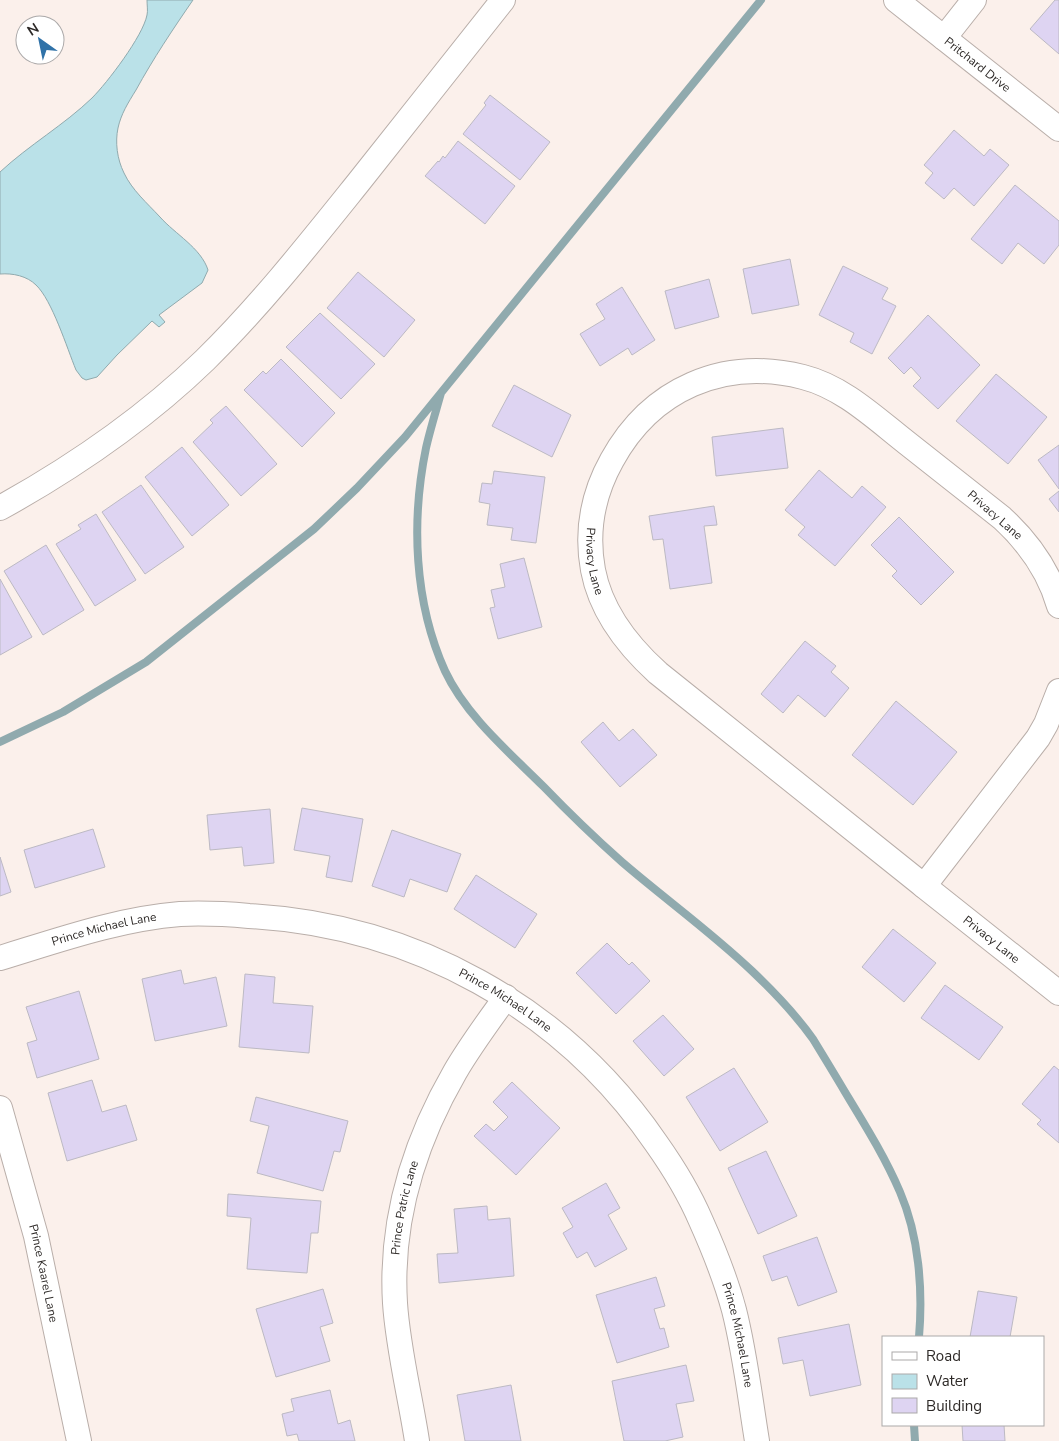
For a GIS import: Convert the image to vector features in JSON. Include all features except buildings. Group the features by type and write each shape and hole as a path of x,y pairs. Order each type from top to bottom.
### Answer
{"street":[{"path":"0,508 67,469 103,444 139,417 204,361 304,251 504,0"},
{"name":"Pritchard Drive","path":"896,0 1059,129"},
{"path":"944,38 974,0"},
{"name":"Privacy Lane","path":"1059,606 1052,586 1036,556 1014,529 1002,518 854,402 821,382 804,377 767,371 727,374 686,387 666,398 647,413 632,429 618,449 598,490 593,511 590,532 593,570 602,598 626,641 658,673 1059,993"},
{"path":"924,886 1038,738 1046,724 1059,691"},
{"name":"Prince Michael Lane","path":"0,958 84,932 144,919 204,914 268,917 305,921 339,928 429,956 462,972 528,1011 563,1038 604,1078 630,1108 650,1135 685,1190 700,1218 734,1311 757,1441"},
{"name":"Prince Patric Lane","path":"417,1441 395,1305 394,1262 404,1193 429,1122 455,1071 506,997"},
{"name":"Prince Kaarel Lane","path":"0,1108 36,1236 79,1441"}],"water":[{"path":"147,0 193,0 156,56 123,113 117,133 118,156 124,173 135,191 194,248 205,262 208,270 202,283 159,315 165,322 159,327 152,321 97,377 86,380 76,370 64,337 42,292 36,285 24,277 0,274 0,172 70,117 99,91 124,59 139,35 147,15"}],"waterway":[{"path":"0,742 63,712 146,662 314,529 357,488 405,437 761,0"},
{"path":"441,393 421,476 417,532 421,589 435,645 445,671 454,688 477,719 503,747 612,853 752,971 784,1004 813,1039 860,1117 900,1192 912,1227 918,1263 920,1282 919,1336"},
{"path":"914,1426 915,1441"}]}
